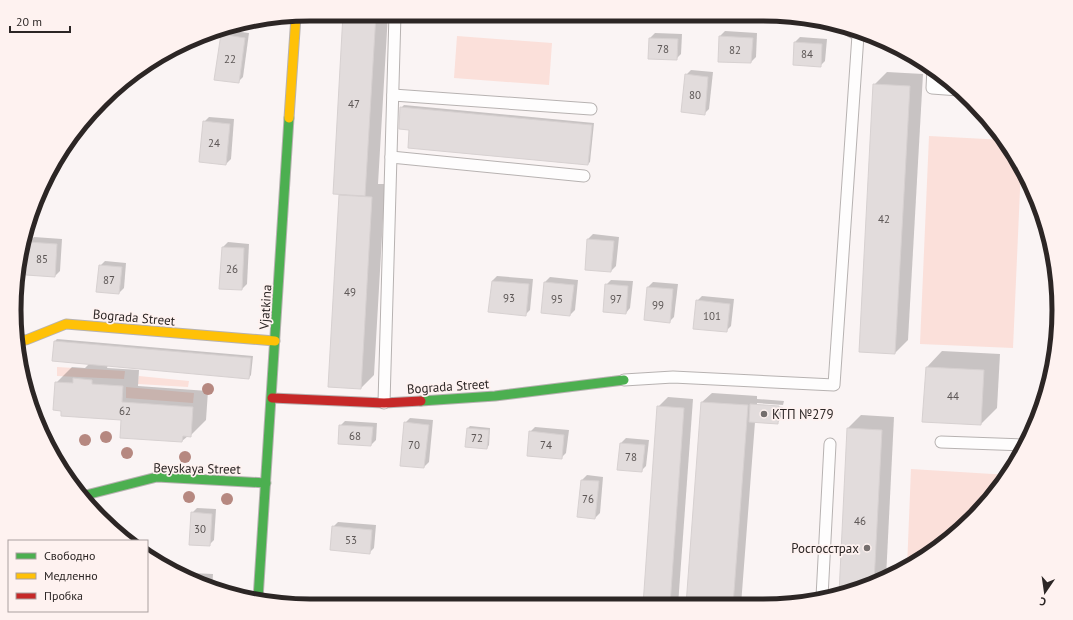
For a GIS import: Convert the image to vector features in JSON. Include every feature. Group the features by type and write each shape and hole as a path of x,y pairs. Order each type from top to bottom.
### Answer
{"street":[{"name":"Vjatkina","path":"258,594 296,22"},
{"name":"Bograda Street","path":"23,340 26,340 66,324 275,341"},
{"name":"Bograda Street","path":"272,398 384,403 495,396 624,380"},
{"name":"Beyskaya Street","path":"88,495 157,477 266,483"}],"lane":[{"path":"384,403 395,21"},
{"path":"624,380 673,376 834,385 858,37"},
{"path":"933,76 932,88 949,89"},
{"path":"393,95 591,109"},
{"path":"391,157 584,176"},
{"path":"941,442 1019,444"},
{"path":"822,592 830,444"}],"shaded area":[{"path":"457,36 552,43 549,85 454,78"},
{"path":"929,136 996,140 1020,179 1013,348 920,344"},
{"path":"57,367 125,371 124,379 57,376"},
{"path":"139,376 189,381 188,387 138,384"},
{"path":"126,387 194,393 193,403 126,398"},
{"path":"911,469 1000,474 980,501 954,527 924,550 907,560"}],"building":[{"path":"343,21 376,21 365,196 333,194"},
{"path":"221,35 245,38 239,83 214,80"},
{"path":"719,36 753,38 751,63 718,62"},
{"path":"649,38 678,39 677,60 648,59"},
{"path":"794,42 822,44 821,67 793,65"},
{"path":"685,74 708,77 705,115 681,112"},
{"path":"873,84 910,86 895,354 859,352"},
{"path":"400,107 592,125 588,165 408,148 409,130 399,129"},
{"path":"203,121 230,124 226,165 199,162"},
{"path":"339,195 372,197 361,389 328,387"},
{"path":"587,239 614,241 611,272 585,270"},
{"path":"30,242 57,244 55,277 26,275"},
{"path":"222,247 244,248 242,290 219,289"},
{"path":"99,265 122,267 119,294 96,292"},
{"path":"492,281 529,284 526,316 488,312"},
{"path":"544,282 574,285 570,316 541,313"},
{"path":"605,284 628,286 626,314 603,312"},
{"path":"647,287 673,289 670,323 644,320"},
{"path":"696,300 730,304 727,332 693,329"},
{"path":"54,341 251,358 249,379 52,361"},
{"path":"926,367 984,370 981,425 922,422"},
{"path":"73,378 92,380 92,384 123,386 122,402 193,407 191,437 183,436 182,442 120,438 121,420 61,416 61,411 53,410 55,382 73,383"},
{"path":"701,402 748,405 733,599 686,599"},
{"name":"КТП №279","path":"750,404 779,406 778,424 749,422"},
{"path":"657,406 684,408 670,599 643,599"},
{"path":"404,422 429,425 424,468 400,466"},
{"path":"339,425 373,427 371,446 338,444"},
{"path":"467,428 489,430 487,449 465,447"},
{"path":"847,428 882,430 874,577 839,589"},
{"path":"529,431 564,435 562,459 527,456"},
{"path":"620,443 645,445 642,472 617,470"},
{"path":"581,480 599,481 595,519 577,517"},
{"path":"191,512 212,514 210,546 189,545"},
{"path":"332,526 372,530 370,554 330,550"}],"traffic: fast":[{"path":"258,594 289,118"},
{"path":"421,401 495,396 624,380"},
{"path":"88,495 157,477 266,483"}],"traffic: slow":[{"path":"289,118 296,22"},
{"path":"23,340 26,340 66,324 275,341"}],"traffic: jam":[{"path":"272,398 384,403 421,401"}],"place":[{"name":"КТП №279","path":"764,414"},
{"name":"Росгосстрах","path":"867,548"}]}
